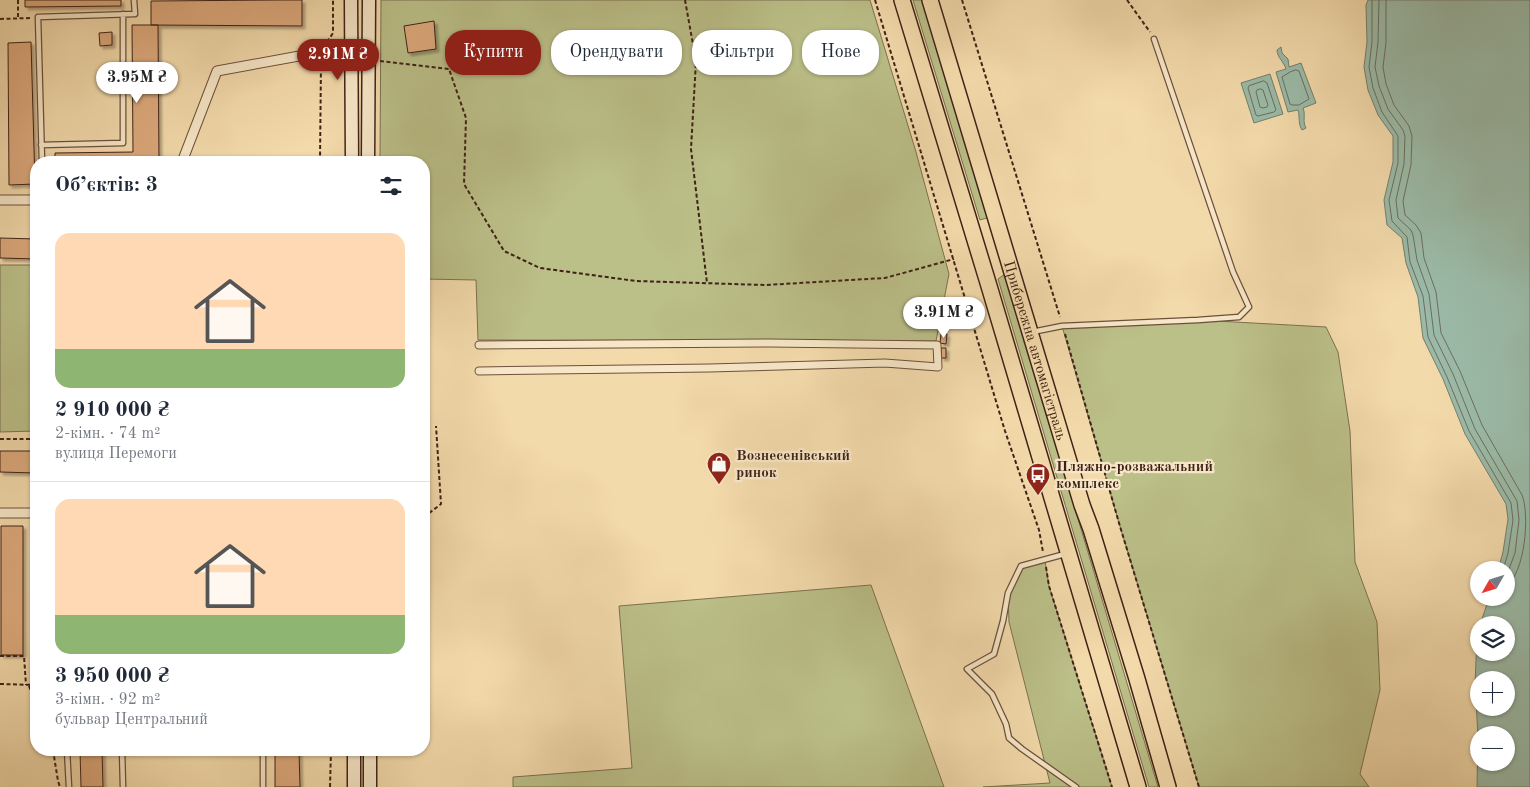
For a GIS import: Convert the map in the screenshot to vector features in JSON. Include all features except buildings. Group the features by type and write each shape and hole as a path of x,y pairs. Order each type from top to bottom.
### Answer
{"main road":[{"path":"351,0 352,156"},
{"path":"368,156 369,0"},
{"name":"Прибережна автомагістраль","path":"902,0 1138,787"},
{"name":"Прибережна автомагістраль","path":"930,0 1082,505 1137,679 1168,787"},
{"path":"351,25 360,32 369,25"},
{"path":"351,51 358,41 364,42 369,53"},
{"path":"968,216 978,231 987,232 995,230 997,218"},
{"path":"989,286 988,264 995,260 1003,259 1010,264"},
{"path":"354,756 354,787"},
{"path":"370,756 370,787"}],"street":[{"path":"184,156 217,71 321,52 351,51"},
{"path":"0,200 30,200"},
{"path":"479,345 769,343 937,345 938,367 885,363 710,368 479,371"},
{"path":"0,513 30,513"}],"lane":[{"path":"42,156 38,18 135,14 134,0"},
{"path":"41,145 123,144 123,14"},
{"path":"1030,332 1062,326 1239,317 1249,306 1233,272 1154,38"},
{"path":"1068,552 1021,566 1008,593 994,654 967,669 992,694 1006,724 1010,738 1022,749 1076,787"},
{"path":"67,756 69,787"},
{"path":"122,756 123,787"},
{"path":"263,787 264,756"}],"path":[{"path":"18,0 18,18"},
{"path":"320,156 321,52 333,33 333,0"},
{"path":"685,0 696,61 690,149 707,283"},
{"path":"875,0 1005,431 1038,530 1049,586 1112,787"},
{"path":"962,0 1062,326 1199,787"},
{"path":"1127,0 1154,38"},
{"path":"0,19 38,18"},
{"path":"380,61 449,70 466,118 464,184 504,251 540,268 636,281 765,285 885,278 954,259"},
{"path":"430,512 441,504 436,426"},
{"path":"0,439 30,439"},
{"path":"0,656 24,656 26,685"},
{"path":"0,684 29,685"},
{"path":"54,756 60,787"},
{"path":"330,787 331,756"}],"green space":[{"path":"381,0 870,0 916,152 949,274 936,341 478,340 476,280 430,279 430,156 380,156"},
{"path":"913,0 923,0 990,217 980,220"},
{"path":"0,265 30,265 30,431 0,432"},
{"path":"1005,274 1158,787 1149,787 998,279"},
{"path":"1198,320 1326,327 1338,352 1350,431 1355,562 1377,622 1380,690 1360,774 1369,787 1199,787 1062,326"},
{"path":"1045,561 1049,586 1112,787 983,787 1050,783 1009,622 1008,593 1021,566"},
{"path":"871,585 944,787 513,787 513,777 632,768 619,606"}],"water":[{"path":"1368,0 1530,0 1530,787 1477,787 1477,771 1515,771 1515,726 1477,726 1477,716 1515,716 1515,671 1476,671 1476,661 1515,661 1515,616 1483,616 1486,606 1515,606 1515,561 1500,561 1508,519 1506,504 1465,434 1443,379 1423,338 1418,297 1406,263 1402,238 1387,225 1384,200 1393,162 1393,136 1378,115 1368,90 1364,67 1367,42 1366,5"},
{"path":"1281,47 1282,53 1288,59 1289,67 1301,63 1316,103 1303,108 1306,128 1302,130 1298,110 1288,112 1276,72 1286,69 1277,53 1277,50"},
{"path":"1270,74 1283,114 1254,123 1241,83"}],"place":[{"name":"Вознесенівський ринок","path":"719,485"},
{"name":"Пляжно-розважальний комплекс","path":"1038,496"}]}
